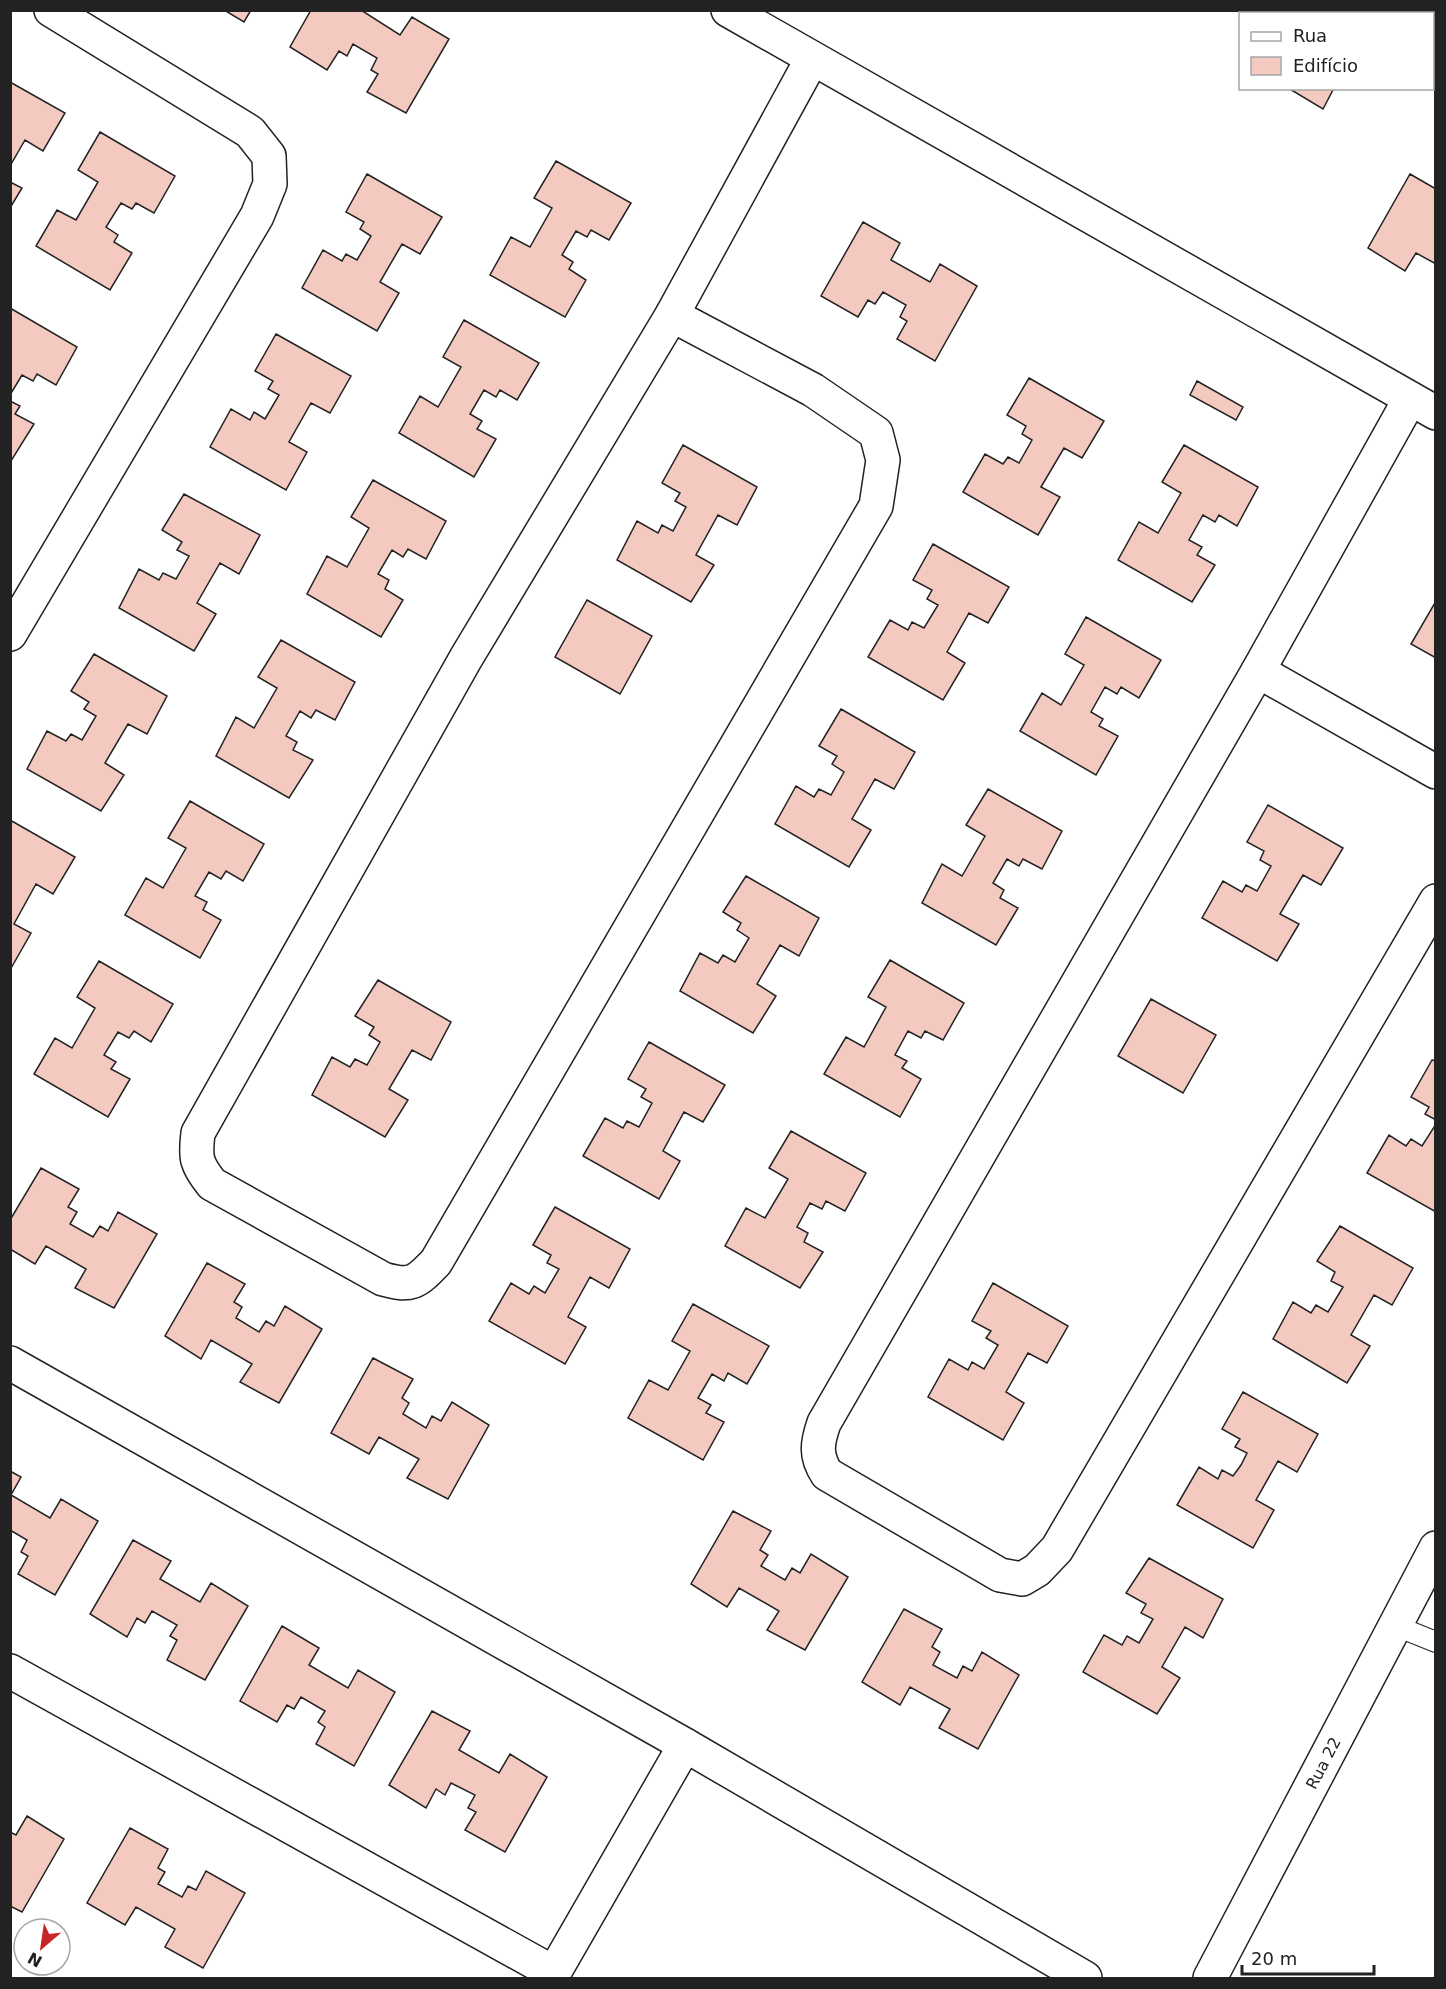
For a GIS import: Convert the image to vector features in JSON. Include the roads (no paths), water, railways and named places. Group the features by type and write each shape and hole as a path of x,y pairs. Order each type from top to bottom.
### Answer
{"street":[{"path":"10,634 257,216 270,184 269,156 250,132 51,10"},
{"path":"728,10 1423,406 1258,671 824,1423 817,1441 819,1461 827,1474 1000,1575 1022,1579 1037,1570 1057,1549 1436,901"},
{"path":"672,315 813,390 876,433 883,460 876,506 436,1262 420,1279 404,1285 382,1279 212,1184 198,1166 196,1152 198,1133 466,658 672,315 812,59"},
{"path":"1258,671 1436,772"},
{"path":"10,1363 685,1745 1085,1978"},
{"name":"Rua 22","path":"1210,1978 1436,1548"},
{"path":"10,1671 552,1976 685,1745"}],"lane":[{"path":"1396,1626 1436,1642"}]}
